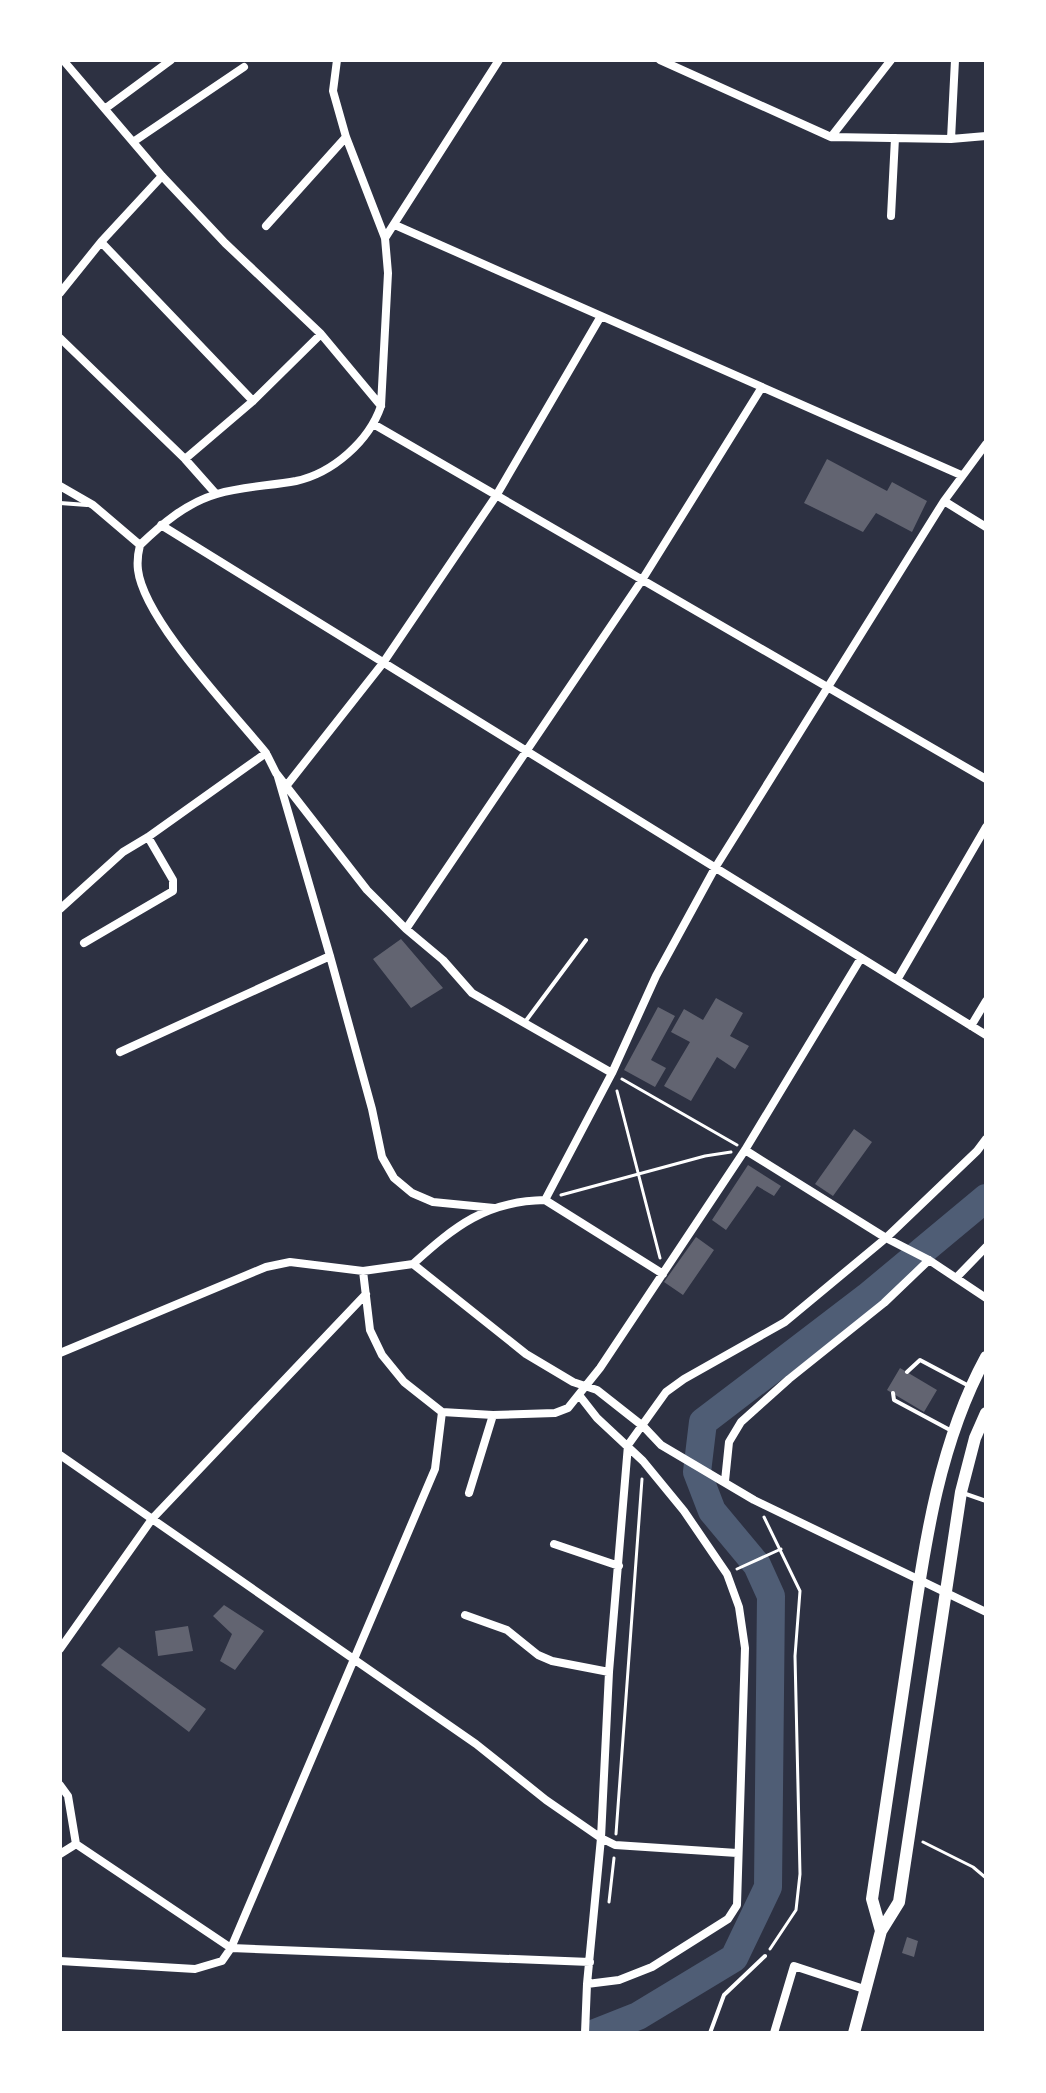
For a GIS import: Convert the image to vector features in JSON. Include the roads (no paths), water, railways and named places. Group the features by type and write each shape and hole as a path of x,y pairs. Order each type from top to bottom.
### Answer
{"main road":[{"path":"881,1931 872,1899 920,1582 938,1484 952,1431 986,1357"},
{"path":"854,2033 881,1931 899,1902 961,1492 981,1440 986,1413"},
{"path":"952,1431 981,1440"}],"street":[{"path":"63,60 162,176 225,243 321,334 381,406"},
{"path":"106,108 171,60"},
{"path":"337,60 333,91 346,137 385,238 388,273 381,406 375,425 338,463 299,480 216,494 193,502 140,545 138,571 143,588 164,628 266,753 276,773 330,956 382,1157 394,1178 412,1193 433,1202 494,1208"},
{"path":"385,238 499,60"},
{"path":"660,60 831,137 951,139 986,136"},
{"path":"831,137 891,60"},
{"path":"951,139 955,60"},
{"path":"133,142 244,67"},
{"path":"266,226 346,137"},
{"path":"891,216 895,138"},
{"path":"60,293 101,242 162,176"},
{"path":"395,225 961,475"},
{"path":"101,242 253,401"},
{"path":"287,785 383,663 496,496 601,316"},
{"path":"185,459 253,401 321,334"},
{"path":"60,338 185,459 216,494"},
{"path":"406,929 642,580 762,387"},
{"path":"375,425 986,779"},
{"path":"545,1200 612,1073 656,976 715,868 944,501 986,444"},
{"path":"60,486 93,505 140,545"},
{"path":"944,501 986,527"},
{"path":"161,525 986,1035"},
{"path":"61,906 123,852 266,753"},
{"path":"276,773 367,890 443,960 472,993 612,1073"},
{"path":"897,980 986,827"},
{"path":"84,943 173,891 173,880 148,837"},
{"path":"120,1052 330,956"},
{"path":"363,1271 370,1330 382,1355 404,1382 442,1412 493,1415 555,1413 568,1408 600,1368 745,1150 861,958"},
{"path":"971,1026 986,1001"},
{"path":"585,2033 628,1445 644,1427 666,1392 785,1322 886,1238 986,1139"},
{"path":"745,1150 886,1238 929,1260 986,1298"},
{"path":"60,1353 266,1267 290,1262 363,1271 413,1264 452,1228 494,1208 527,1200 545,1200 663,1274"},
{"path":"956,1278 986,1247"},
{"path":"722,1479 729,1442 741,1422 884,1303 929,1260"},
{"path":"413,1264 526,1354 582,1390 597,1418 643,1461 684,1511 727,1574 739,1607 745,1648 737,1905 728,1919 652,1967 619,1980 587,1984"},
{"path":"60,1649 152,1519 366,1294"},
{"path":"582,1390 597,1390 679,1458 722,1479 754,1500 986,1612"},
{"path":"60,1961 195,1969 222,1961 231,1948 435,1469 442,1412"},
{"path":"469,1493 493,1415"},
{"path":"60,1455 476,1744 546,1800 601,1838 615,1845 737,1853"},
{"path":"554,1544 619,1566"},
{"path":"465,1615 507,1630 538,1655 552,1661 609,1672"},
{"path":"60,1785 68,1796 76,1844 231,1948 590,1962"},
{"path":"60,1854 76,1844"},
{"path":"774,2033 794,1966 867,1990"}],"lane":[{"path":"60,503 93,505"},
{"path":"524,1024 586,940"},
{"path":"907,1372 920,1360 970,1387"},
{"path":"893,1393 894,1400 952,1431"},
{"path":"961,1492 986,1501"},
{"path":"710,2033 724,1995 765,1956"}],"waterway":[{"path":"595,2033 638,2016 734,1958 768,1887 771,1596 757,1565 712,1511 697,1472 703,1422 867,1297 986,1198"}]}
